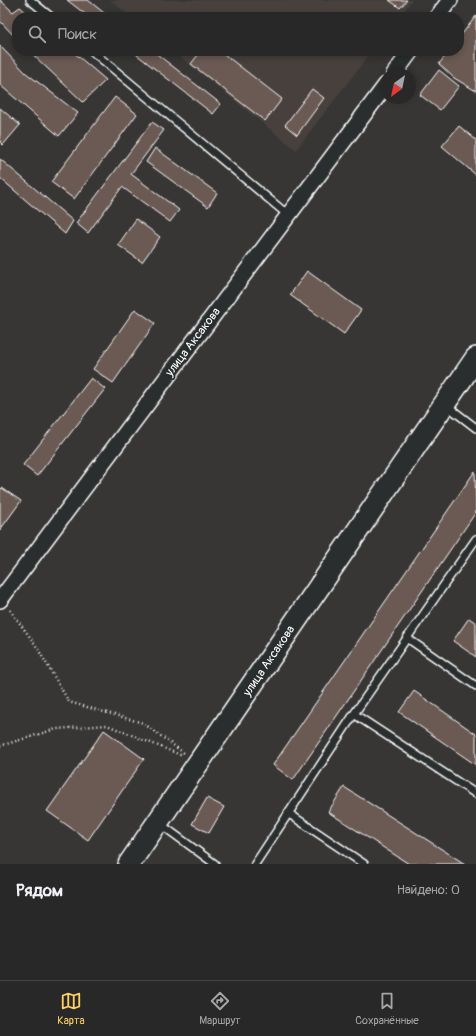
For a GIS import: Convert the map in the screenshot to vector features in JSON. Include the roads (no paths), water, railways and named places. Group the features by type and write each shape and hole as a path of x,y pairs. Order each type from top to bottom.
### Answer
{"main road":[{"name":"улица Аксакова","path":"129,864 476,358"}],"street":[{"path":"441,12 450,0"},
{"path":"398,68 407,56"},
{"name":"улица Аксакова","path":"0,598 380,93"}],"lane":[{"path":"30,0 45,12"},
{"path":"98,56 288,215"},
{"path":"444,403 476,428"},
{"path":"255,864 354,714 476,539"},
{"path":"407,638 476,686"},
{"path":"354,714 476,794"},
{"path":"288,813 364,864"},
{"path":"158,822 215,864"}]}
